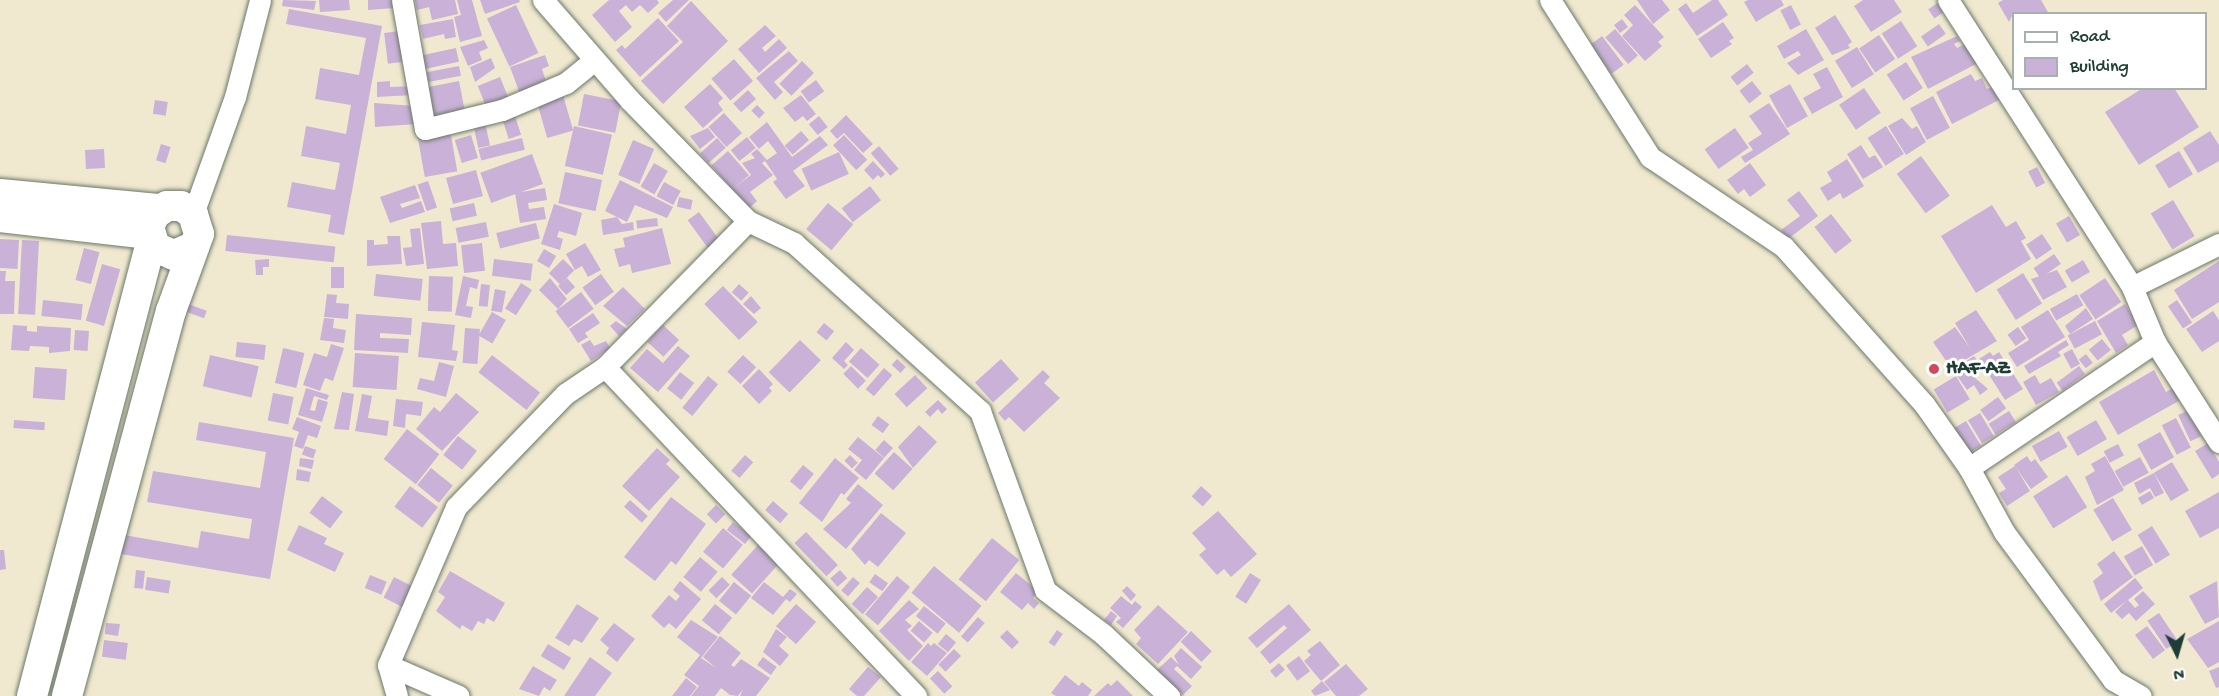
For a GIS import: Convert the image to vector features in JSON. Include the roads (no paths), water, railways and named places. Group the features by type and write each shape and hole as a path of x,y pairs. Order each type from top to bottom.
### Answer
{"street":[{"path":"193,214 235,97 260,0"},
{"path":"402,0 425,129 523,101 566,83 593,61"},
{"path":"543,0 593,61 748,221 794,243 980,411 1045,590 1103,634 1169,696"},
{"path":"1550,0 1650,157 1784,247 1924,404 1969,468 2004,532 2114,680 2141,696"},
{"path":"1948,0 2132,287 2155,342 2219,442"},
{"path":"0,194 153,228"},
{"path":"32,696 153,228 181,206 193,214 199,227 188,273 171,311 67,696"},
{"path":"0,217 153,228"},
{"path":"397,696 388,665 456,507 565,394 605,367 748,221"},
{"path":"153,228 166,255 181,255 193,247"},
{"path":"2132,287 2219,244"},
{"path":"1969,468 2155,342"},
{"path":"605,367 916,696"},
{"path":"388,665 459,696"}],"place":[{"name":"HAF-AZ","path":"1934,369"}]}
